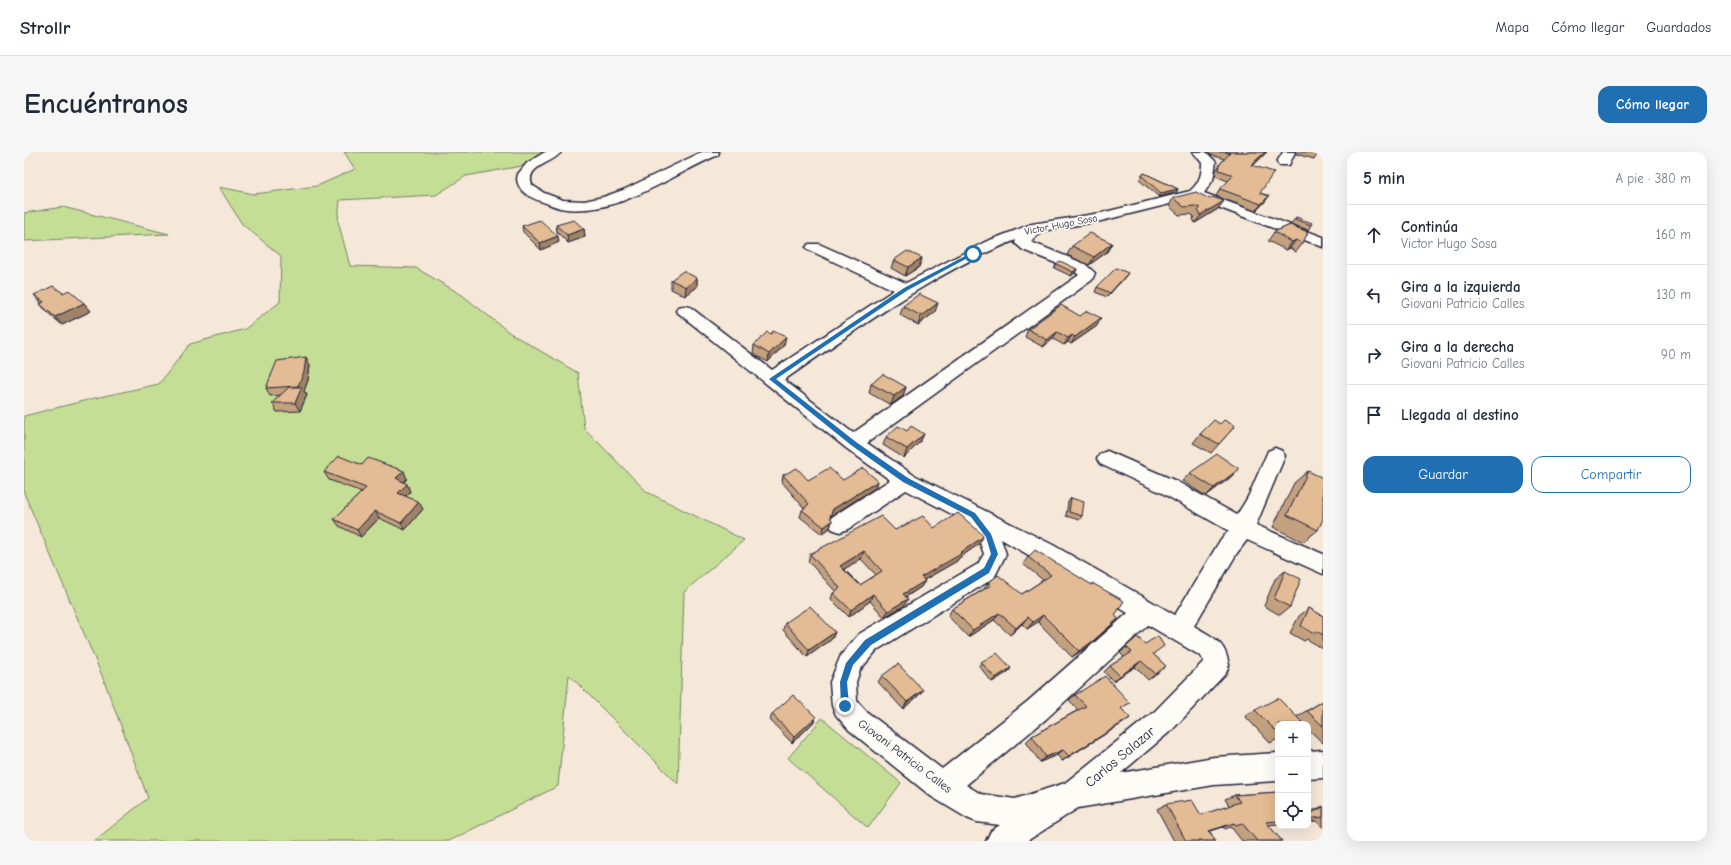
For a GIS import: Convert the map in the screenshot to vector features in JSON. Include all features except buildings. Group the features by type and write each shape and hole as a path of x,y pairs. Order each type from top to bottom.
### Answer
{"street":[{"path":"555,152 533,164 527,170 524,177 524,183 528,190 550,201 595,204 622,196 713,152"},
{"path":"1199,152 1209,162 1209,170 1203,186 1195,194 1323,242"},
{"name":"Victor Hugo Sosa","path":"772,379 906,289 990,245 1037,228 1101,217 1195,194"},
{"path":"853,443 1086,277 1087,273 1079,267 1028,247 1024,243 1024,238 1037,228"},
{"path":"814,247 906,289"},
{"name":"Giovani Patricio Calles","path":"684,311 853,443 905,480 973,515 989,536 994,554 986,571 868,642 850,663 844,682 845,706 858,721 942,787 978,808 1015,813 1073,796 1214,771 1275,767"},
{"path":"973,515 1045,552 1179,630 1229,546 1244,529 1248,515 1257,500 1275,456"},
{"path":"1107,459 1169,487 1244,529 1323,564"},
{"path":"840,523 905,480"},
{"path":"942,787 1037,710 1147,611"},
{"name":"Carlos Salazar","path":"1001,841 1073,796 1164,720 1218,665 1215,654 1208,647 1179,630"},
{"path":"1311,765 1323,764"}],"green space":[{"path":"344,152 550,152 533,164 466,176 436,195 340,200 338,221 350,266 416,268 462,295 510,333 578,373 584,428 647,492 744,540 684,592 678,784 569,675 558,786 449,841 94,841 148,798 103,678 24,493 24,416 159,384 190,344 245,329 280,302 281,256 242,224 219,187 254,194 317,186 355,169"},
{"path":"63,207 169,234 24,241 24,213"},
{"path":"822,718 901,783 868,828 788,758"}],"route":[{"path":"845,706 844,682 850,663 868,642 986,571 994,554 989,536 973,515 905,480 853,443 772,379 906,289 973,254"}]}
